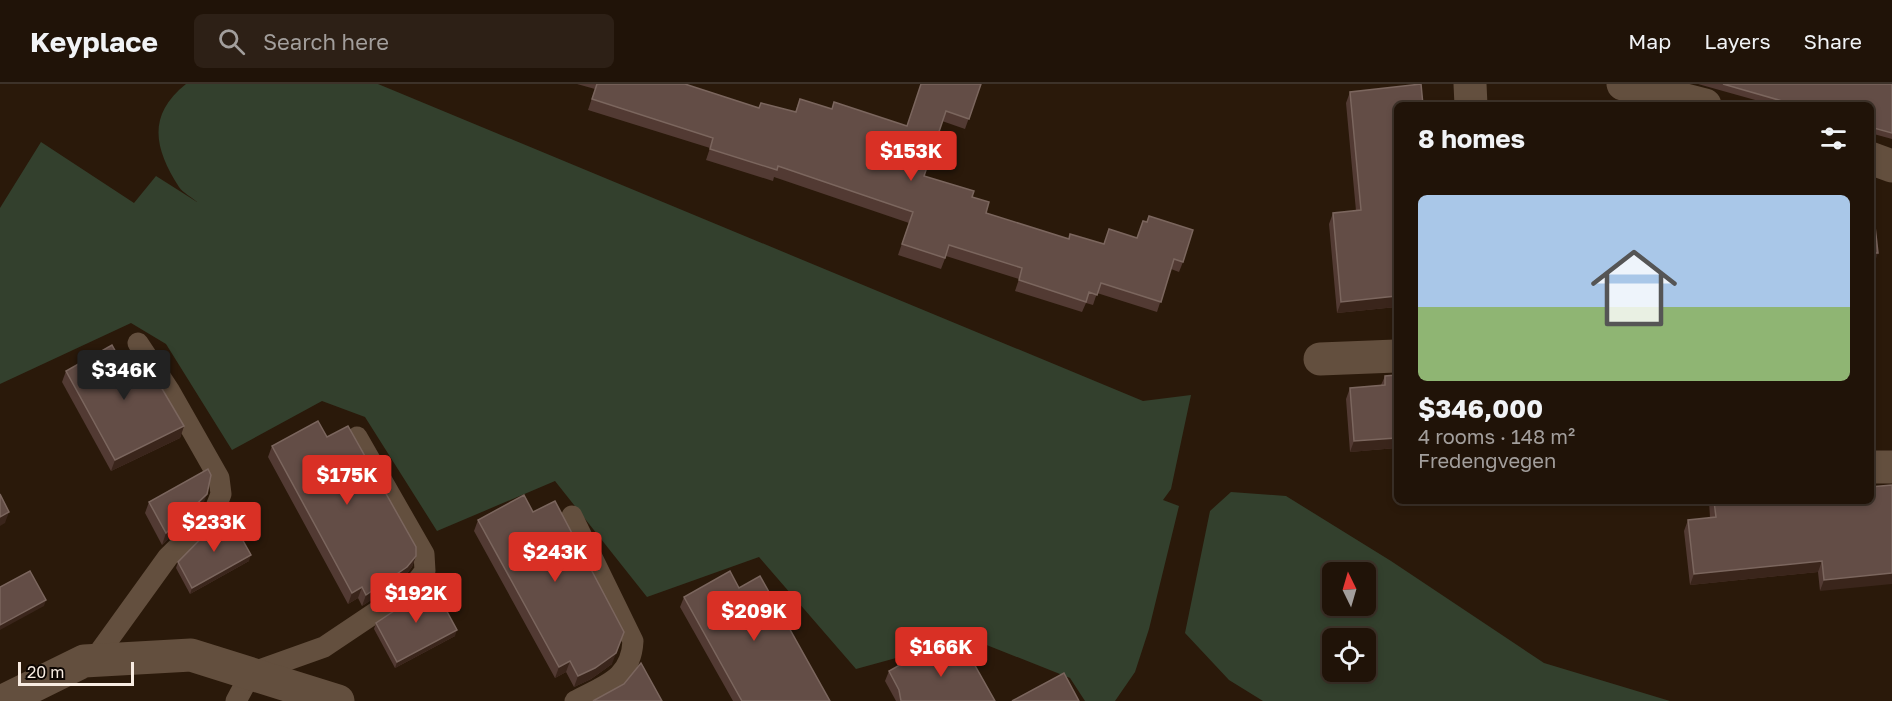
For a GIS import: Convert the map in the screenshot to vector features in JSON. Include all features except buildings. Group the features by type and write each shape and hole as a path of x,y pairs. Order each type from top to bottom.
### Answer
{"street":[{"path":"1470,84 1471,102"},
{"path":"1623,84 1694,102"},
{"path":"1874,159 1892,166"},
{"path":"1320,359 1394,356"},
{"path":"1874,467 1892,467"},
{"path":"3,701 84,661 191,655 244,687 338,701"}],"lane":[{"path":"93,661 168,557 214,512 221,494 219,478 169,390 138,344"},
{"path":"244,687 324,647 412,588 425,571 424,554 357,437"},
{"path":"572,516 633,641 632,658 619,678 575,701"}],"green space":[{"path":"186,84 378,84 1143,401 1191,395 1171,489 1163,500 1179,506 1149,629 1135,672 1115,701 1085,701 1070,678 969,638 856,669 759,557 647,597 555,481 437,531 365,417 322,401 232,450 166,344 131,323 0,384 0,208 41,142 134,203 156,176 197,202 181,189 171,173 164,159 158,132 165,108 173,96"},
{"path":"1231,492 1286,496 1391,561 1544,663 1670,701 1263,701 1229,680 1185,633 1210,511"}]}
